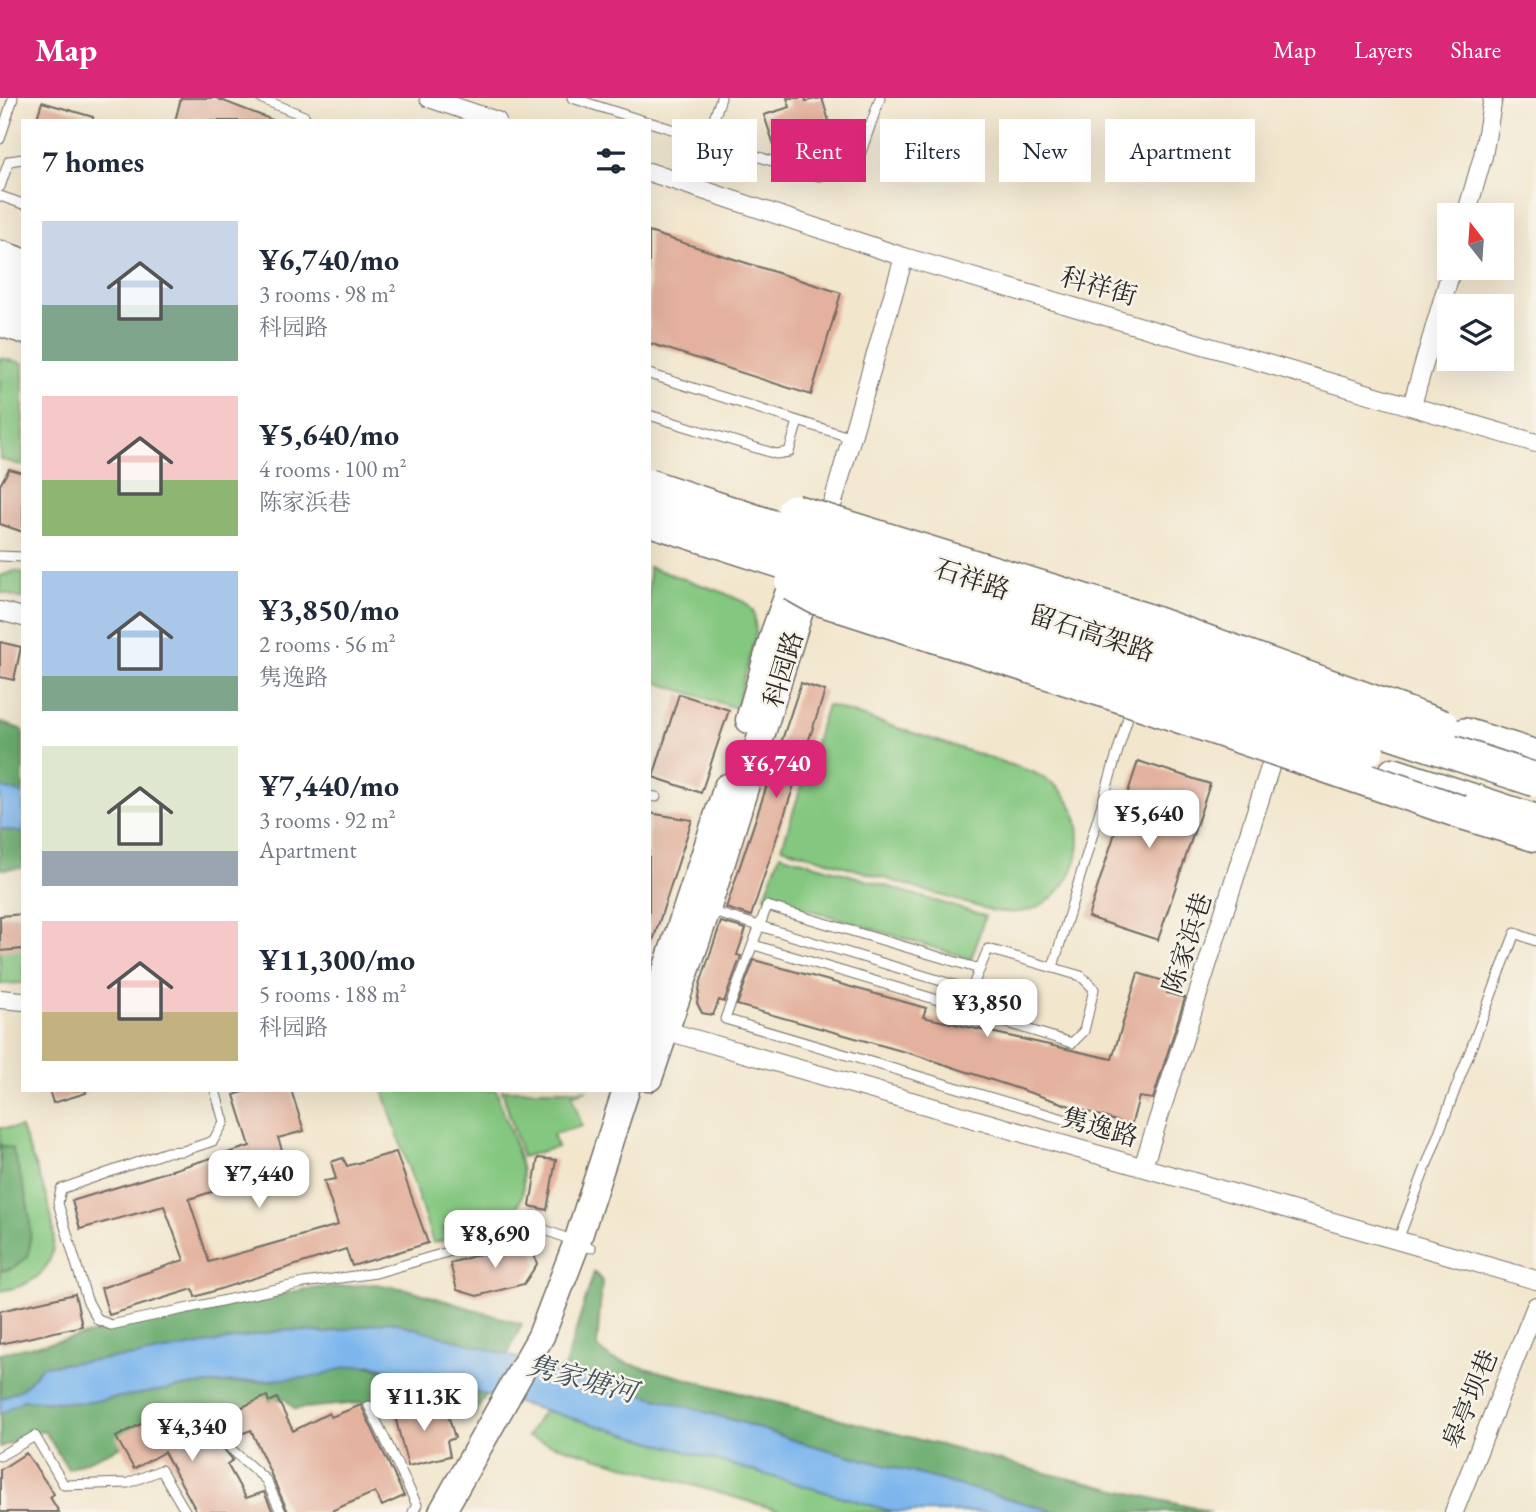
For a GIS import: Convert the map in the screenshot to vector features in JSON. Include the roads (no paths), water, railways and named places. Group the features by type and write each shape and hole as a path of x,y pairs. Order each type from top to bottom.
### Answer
{"highway":[{"path":"0,267 21,272"},
{"path":"0,279 21,285"},
{"path":"0,303 21,310"},
{"path":"651,470 883,537 1143,619 1536,759"},
{"name":"留石高架路","path":"651,487 1536,780"},
{"name":"留石高架路","path":"651,520 1536,803"},
{"path":"710,539 815,597 1536,835"}],"main road":[{"path":"0,256 21,262"},
{"path":"0,322 21,328"},
{"name":"石祥路","path":"651,470 1266,679 1536,759"},
{"name":"石祥路","path":"651,537 801,581 1536,818"}],"street":[{"path":"429,98 491,119"},
{"path":"1469,203 1483,156 1493,98"},
{"name":"科祥街","path":"651,173 904,257 1536,443"},
{"name":"科园路","path":"655,1026 707,910 801,581 818,528 833,502 904,257"},
{"path":"1412,405 1448,280"},
{"name":"科园路","path":"651,1061 655,1026 746,730 801,581"},
{"path":"0,611 21,616"},
{"name":"陈家浜巷","path":"1143,1167 1280,735"},
{"path":"0,999 21,1001"},
{"name":"隽逸路","path":"655,1026 1536,1280"},
{"path":"584,1245 625,1092"},
{"path":"442,1512 509,1410 541,1353 644,1092"},
{"name":"皋亭坝巷","path":"1454,1512 1536,1307"},
{"path":"463,1512 509,1410"}],"lane":[{"path":"0,139 13,98"},
{"path":"260,98 306,119"},
{"path":"572,98 638,119"},
{"path":"713,119 720,98"},
{"path":"757,157 819,176 859,158 880,98"},
{"path":"651,123 672,130"},
{"path":"0,187 9,161 21,159"},
{"path":"691,186 692,182"},
{"path":"0,196 21,203"},
{"path":"651,375 852,438"},
{"path":"651,416 776,454 789,452 798,421"},
{"path":"0,556 21,557"},
{"path":"1053,967 1137,689"},
{"path":"979,970 767,906 724,1018 1107,1132"},
{"path":"707,910 760,929 971,990"},
{"path":"1398,1240 1515,933 1536,941"},
{"path":"754,945 1072,1043 1084,1031 1094,989 1081,976 988,949 971,990 975,1011"},
{"path":"216,1092 225,1122 213,1141 183,1151 167,1152 61,1189 58,1203 87,1300 97,1320 111,1325 304,1283 376,1273 516,1231 543,1229 584,1245"},
{"path":"369,1406 416,1506 413,1512"},
{"path":"204,1412 231,1450 266,1480 281,1512"},
{"path":"0,1456 35,1436 64,1485 128,1483 161,1470 186,1512"}],"water":[{"path":"0,787 21,792 21,833 0,829"},
{"name":"隽家塘河","path":"390,1321 746,1424 799,1442 1057,1512 894,1512 544,1410 372,1365 347,1367 314,1377 194,1385 83,1403 23,1400 0,1414 0,1399 22,1389 43,1366 137,1356 285,1330 326,1333"}]}
